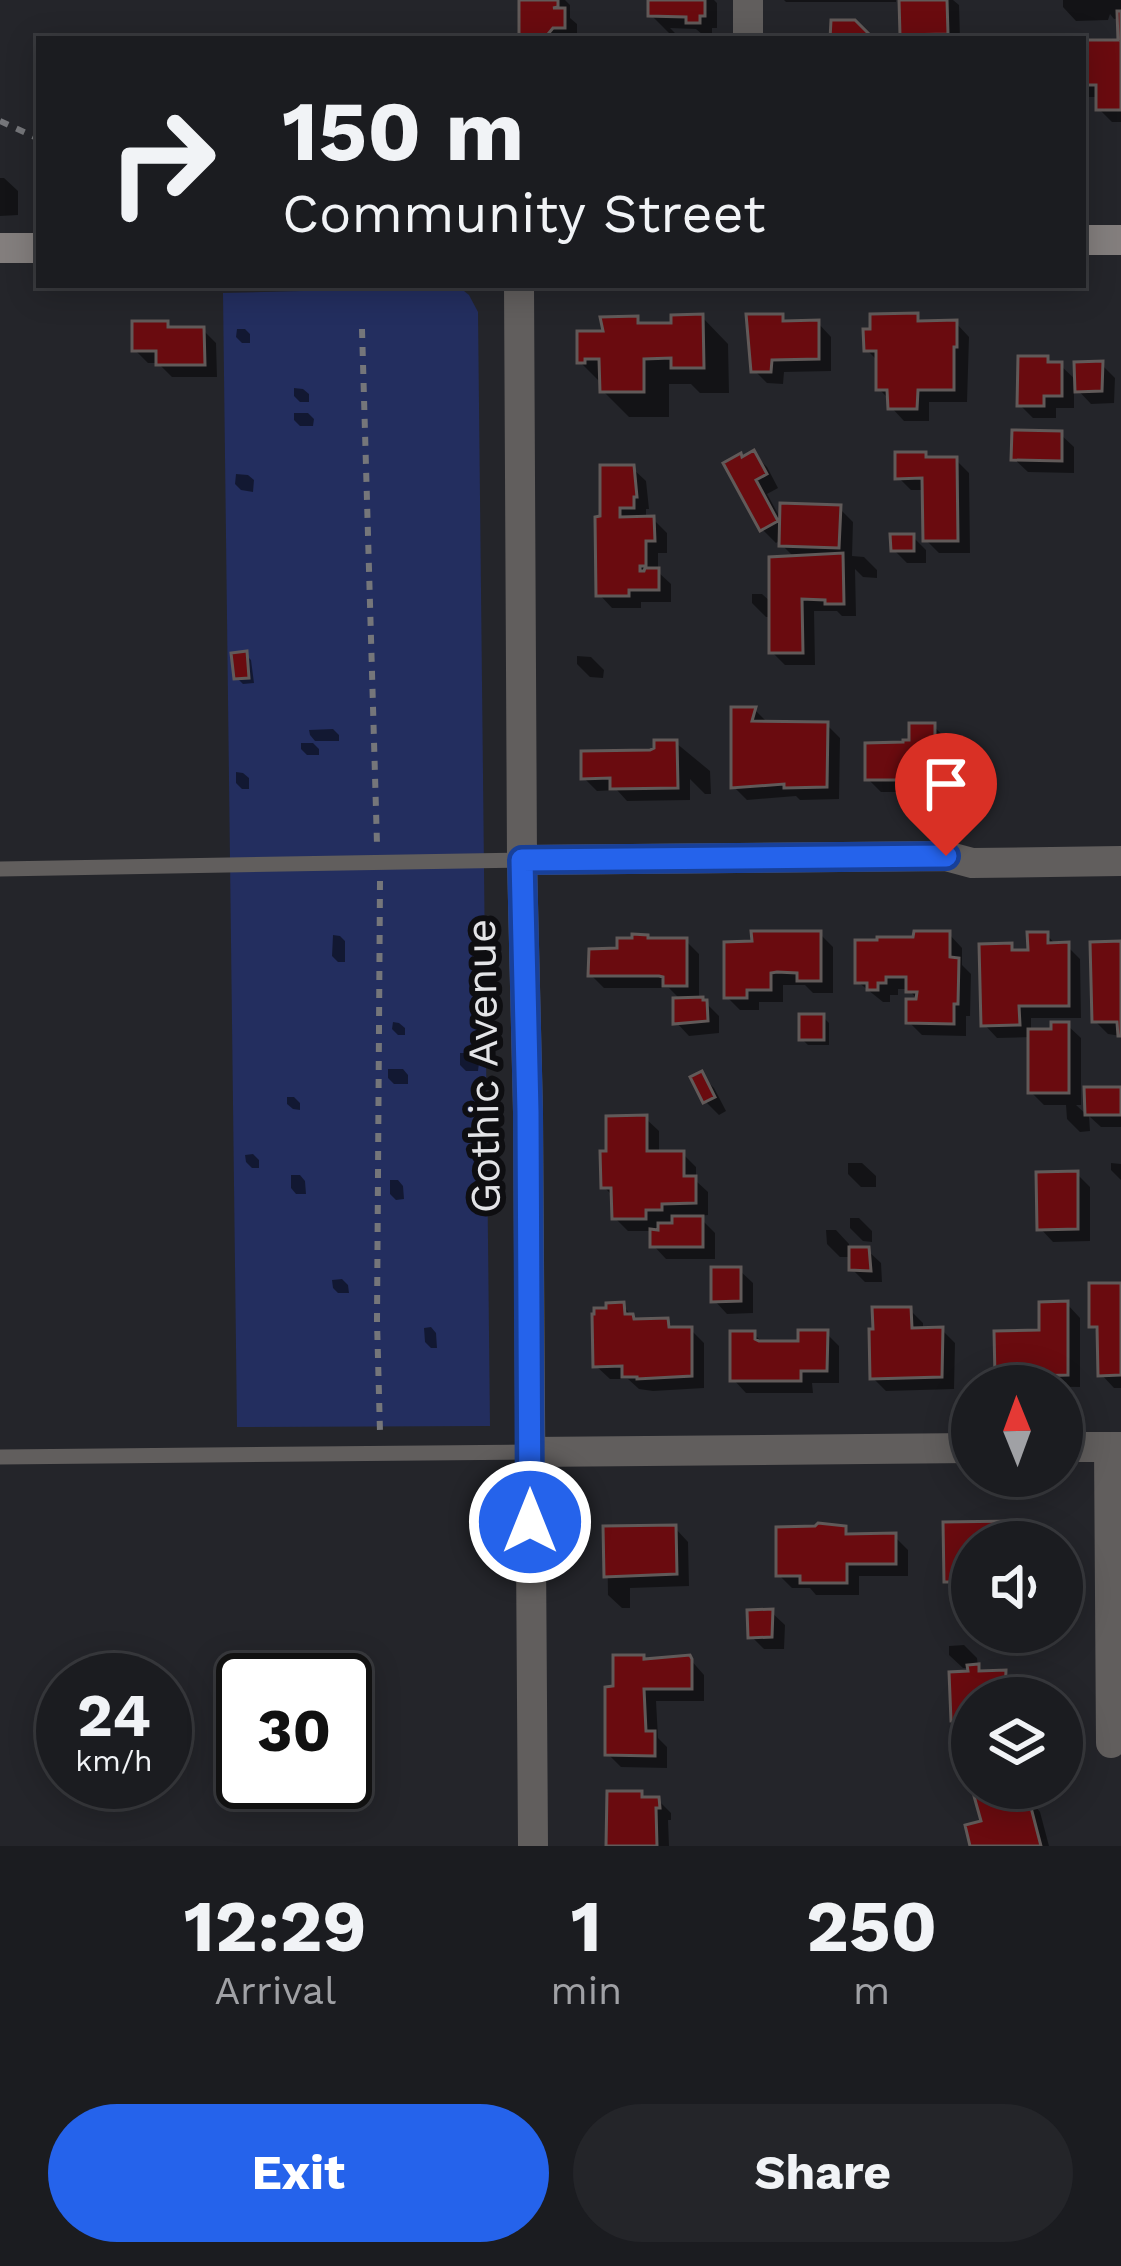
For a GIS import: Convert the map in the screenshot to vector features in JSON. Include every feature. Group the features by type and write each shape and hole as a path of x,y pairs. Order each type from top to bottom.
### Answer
{"street":[{"path":"748,0 748,36"},
{"path":"1086,240 1121,240"},
{"path":"0,248 36,248"},
{"name":"Gothic Avenue","path":"519,288 533,1846"},
{"path":"522,860 946,856 973,863 1121,861"},
{"path":"1083,1447 1115,1447 1111,1743"},
{"path":"530,1452 951,1448"}],"lane":[{"path":"0,868 522,860"},
{"path":"0,1457 530,1452"}],"path":[{"path":"0,121 36,138"},
{"path":"362,329 380,862 377,1345 382,1453"}],"shaded area":[{"path":"460,288 478,312 490,1426 237,1427 223,293"}],"building":[{"path":"519,0 558,0 558,7 553,8 565,8 565,28 553,28 546,36 519,36"},
{"path":"648,0 705,0 705,16 700,16 700,23 686,23 686,17 648,16"},
{"path":"899,0 947,0 948,34 900,35"},
{"path":"1117,11 1121,11 1121,110 1096,110 1096,85 1086,85 1086,40 1118,40"},
{"path":"831,20 855,20 871,36 830,36"},
{"path":"918,313 918,321 957,320 954,390 918,390 917,409 888,409 887,390 876,390 876,351 864,351 863,329 870,329 870,314"},
{"path":"703,314 704,368 671,368 671,358 644,359 644,392 600,392 599,359 577,363 577,331 603,331 600,317 638,316 638,323 671,323 671,315"},
{"path":"746,314 783,314 783,321 819,320 819,359 772,360 771,372 751,372"},
{"path":"132,321 204,327 205,365 156,365 156,351 132,351"},
{"path":"1018,356 1048,356 1048,362 1062,362 1062,396 1044,396 1044,406 1017,406"},
{"path":"1103,361 1102,391 1075,392 1074,362"},
{"path":"1012,430 1062,431 1062,461 1011,460"},
{"path":"754,450 767,474 756,480 778,521 760,531 723,463"},
{"path":"895,452 957,457 958,541 923,541 922,478 895,479"},
{"path":"600,465 634,465 637,497 634,508 620,508 620,517 654,516 655,541 646,541 646,566 640,566 640,571 659,568 659,590 596,596"},
{"path":"780,503 841,505 839,548 779,546"},
{"path":"890,534 914,534 914,551 891,551"},
{"path":"843,553 844,604 802,599 803,653 769,653 769,557"},
{"path":"247,651 249,678 234,679 231,653"},
{"path":"731,707 756,707 752,721 828,722 827,787 731,788"},
{"path":"909,723 935,723 935,760 957,757 958,786 901,787 901,780 865,780 865,743 909,740"},
{"path":"654,740 677,740 678,788 610,789 610,778 581,779 581,751 650,750"},
{"path":"751,931 821,931 821,981 797,981 797,973 771,973 771,990 747,990 747,998 724,998 724,942 752,941"},
{"path":"914,931 950,931 950,957 959,958 954,1024 906,1023 906,999 916,999 917,992 906,992 906,977 886,977 886,983 878,983 878,990 855,983 855,940 913,937"},
{"path":"1027,932 1048,932 1048,943 1069,942 1069,1006 1019,1006 1020,1025 981,1026 979,944 1012,943 1012,950 1028,950"},
{"path":"632,934 687,938 687,986 663,986 659,976 588,976 589,949 617,948 617,938 632,938"},
{"path":"1121,941 1118,1036 1117,1022 1092,1022 1090,942"},
{"path":"703,997 708,1021 673,1024 673,998"},
{"path":"799,1014 824,1014 824,1040 799,1040"},
{"path":"1051,1022 1069,1022 1069,1093 1028,1093 1028,1029 1051,1029"},
{"path":"702,1071 715,1097 703,1103 690,1077"},
{"path":"1084,1087 1121,1087 1121,1115 1085,1115"},
{"path":"647,1115 647,1151 684,1151 684,1176 696,1176 696,1203 662,1204 662,1210 646,1210 646,1219 612,1219 611,1188 601,1188 606,1116"},
{"path":"1078,1171 1078,1229 1037,1230 1036,1172"},
{"path":"672,1216 703,1216 703,1247 650,1247 650,1229 658,1230 658,1223 672,1223"},
{"path":"849,1247 869,1247 871,1271 849,1270"},
{"path":"711,1267 741,1267 741,1301 711,1302"},
{"path":"1089,1283 1121,1283 1121,1375 1098,1376 1097,1327 1089,1327"},
{"path":"1068,1301 1068,1365 995,1365 994,1331 1039,1330 1039,1302"},
{"path":"624,1302 625,1314 633,1314 634,1319 668,1318 669,1327 692,1327 692,1376 637,1379 622,1377 622,1366 593,1367 594,1308"},
{"path":"872,1307 911,1307 912,1328 943,1327 942,1377 870,1379"},
{"path":"798,1330 828,1330 827,1371 801,1371 801,1381 730,1381 730,1331 755,1331 759,1341 798,1341"},
{"path":"943,1522 951,1522 951,1582 944,1582"},
{"path":"676,1525 677,1574 604,1577 603,1526"},
{"path":"846,1526 846,1534 896,1533 896,1564 847,1564 847,1583 800,1583 800,1576 776,1576 776,1527"},
{"path":"773,1609 772,1637 748,1638 747,1610"},
{"path":"613,1655 644,1655 644,1659 690,1655 692,1659 692,1689 644,1689 646,1731 655,1731 655,1756 605,1755 605,1687 613,1686"},
{"path":"979,1664 979,1671 1006,1670 1006,1677 951,1677 951,1721 949,1672 968,1671 967,1665"},
{"path":"607,1791 642,1791 642,1797 659,1797 657,1846 606,1846"},
{"path":"978,1809 1031,1809 1041,1846 970,1846 965,1825 981,1821"}],"route":[{"path":"530,1522 522,860 946,856"}]}
